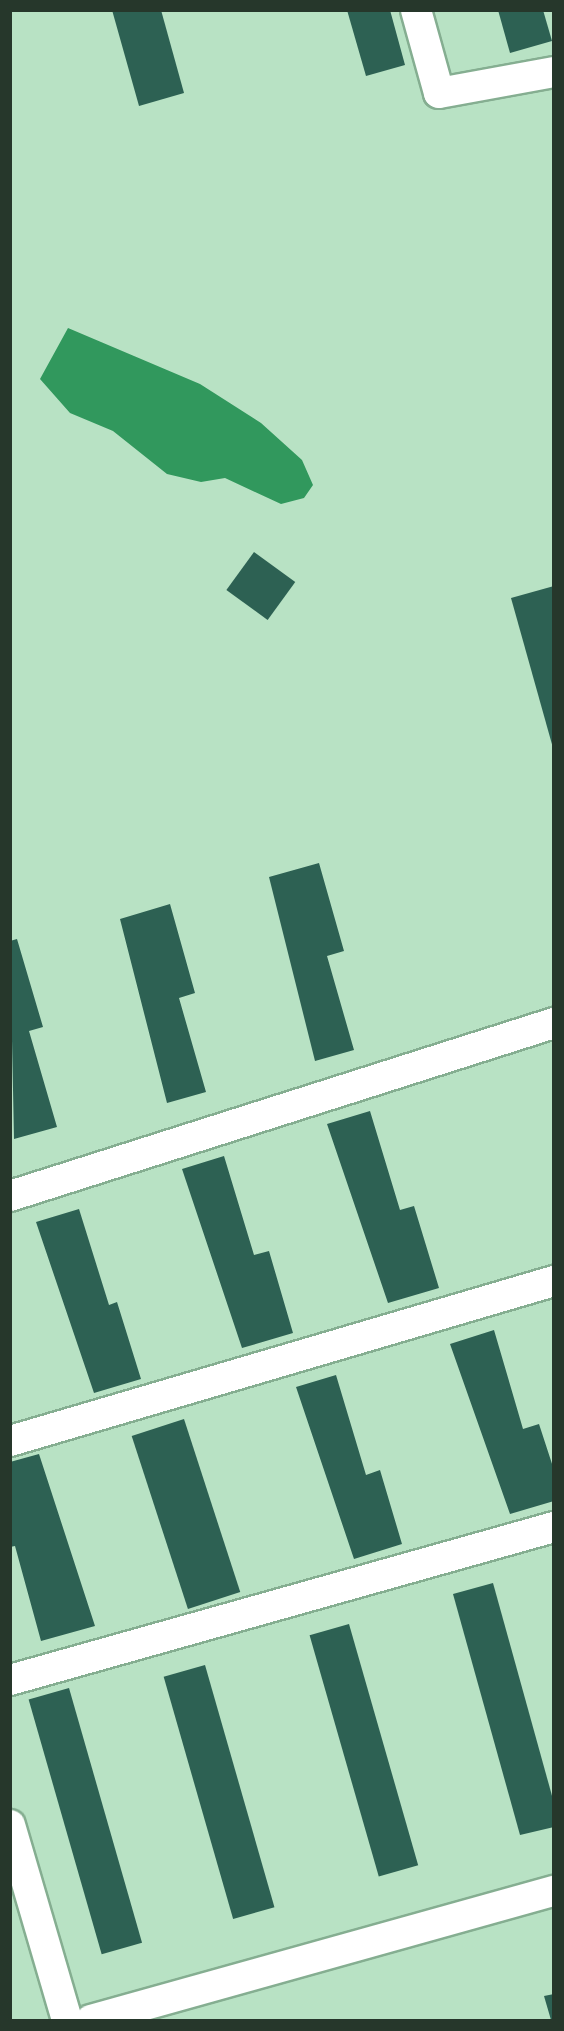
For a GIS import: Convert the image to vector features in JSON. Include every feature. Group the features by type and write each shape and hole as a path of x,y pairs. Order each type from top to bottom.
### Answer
{"street":[{"path":"416,10 440,93 554,72"},
{"path":"10,1196 554,1023"},
{"path":"10,1442 554,1281"},
{"path":"10,1680 554,1527"},
{"path":"10,1825 67,2020"},
{"path":"91,2020 554,1891"}],"shaded area":[{"path":"68,328 200,384 261,423 302,460 313,485 304,498 281,504 225,478 201,482 167,474 113,431 70,413 40,379"}],"building":[{"path":"112,10 161,10 184,93 139,106"},
{"path":"347,10 390,10 405,65 366,76"},
{"path":"498,10 543,10 552,41 510,53"},
{"path":"254,552 295,582 268,620 226,590"},
{"path":"554,586 554,748 553,748 511,598"},
{"path":"319,863 344,951 327,956 354,1050 315,1061 269,877"},
{"path":"170,904 195,993 179,998 206,1092 167,1103 120,919"},
{"path":"17,939 43,1027 29,1031 57,1127 14,1139 10,941"},
{"path":"370,1111 400,1210 414,1206 439,1288 388,1303 327,1124"},
{"path":"224,1156 254,1255 269,1251 293,1333 242,1348 182,1169"},
{"path":"79,1209 109,1305 117,1302 141,1379 94,1393 36,1222"},
{"path":"494,1330 523,1429 539,1424 554,1470 554,1501 510,1514 450,1344"},
{"path":"336,1375 366,1475 380,1470 402,1544 354,1559 296,1387"},
{"path":"184,1419 240,1592 188,1609 132,1436"},
{"path":"39,1454 95,1626 41,1641 15,1546 10,1547 10,1462"},
{"path":"493,1583 554,1803 554,1827 520,1835 453,1594"},
{"path":"349,1624 418,1865 379,1877 310,1635"},
{"path":"205,1665 274,1907 233,1919 164,1677"},
{"path":"69,1688 142,1943 102,1954 29,1700"},
{"path":"554,1994 554,2020 551,2020 544,1996"}]}
